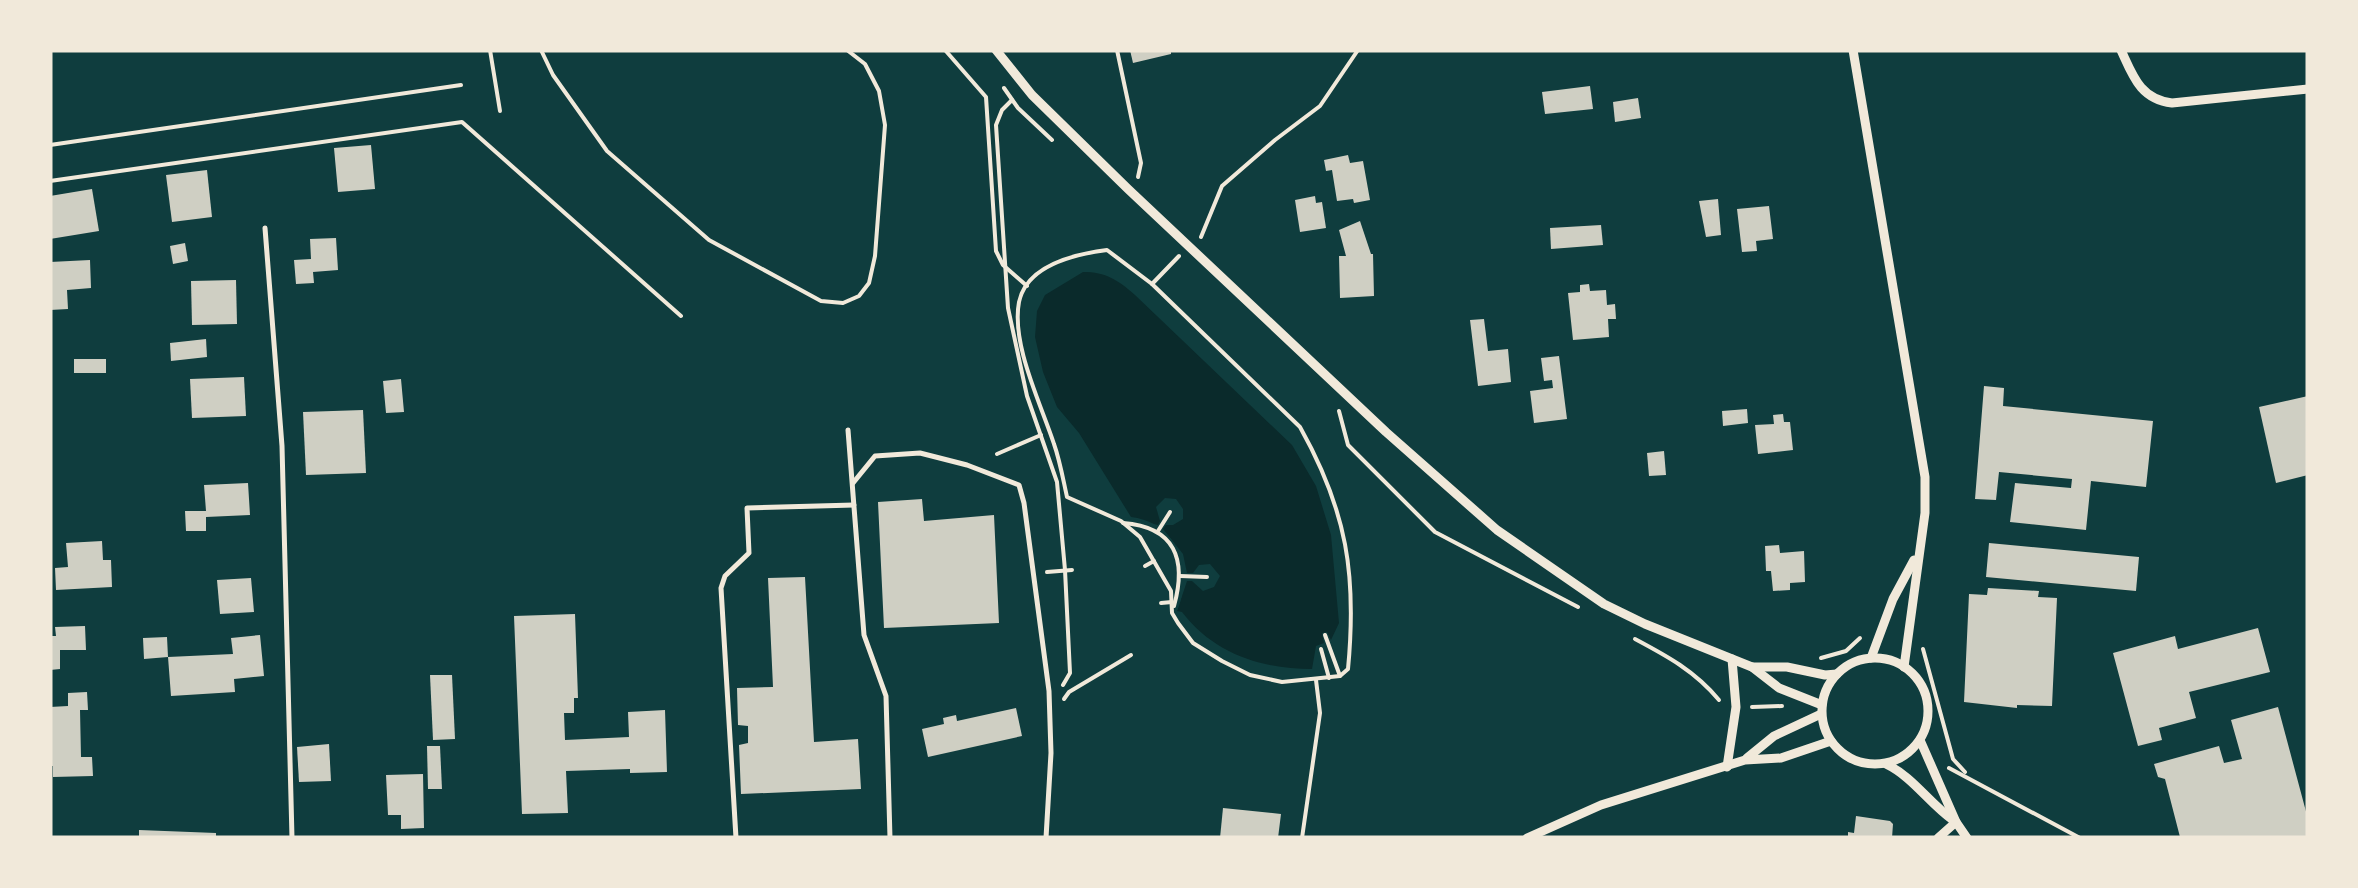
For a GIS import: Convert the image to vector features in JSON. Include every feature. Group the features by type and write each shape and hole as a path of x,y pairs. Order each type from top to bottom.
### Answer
{"street":[{"path":"996,50 1032,95 1128,189 1429,473 1497,530 1604,604 1752,667 1779,688 1822,710"},
{"path":"1853,50 1925,477 1925,513 1904,667"},
{"path":"2121,50 2138,85 2156,101 2172,103 2308,90"},
{"path":"1870,658 1893,600 1918,553"},
{"path":"1886,764 1899,759 1920,740 1928,719 1926,698 1922,686 1904,667 1870,658 1847,666 1828,685 1822,710 1831,741 1859,762 1886,764 1902,772 1935,807 1956,822"},
{"path":"1727,766 1736,707 1732,660"},
{"path":"1752,667 1837,674"},
{"path":"1745,760 1774,736 1822,710"},
{"path":"1920,740 1967,838"},
{"path":"1527,838 1601,805 1745,760 1781,758 1831,741"},
{"path":"1938,838 1956,822"}],"lane":[{"path":"265,228 282,446 292,838"},
{"path":"848,430 864,635 886,696 890,838"},
{"path":"853,483 875,456 920,453 1014,482 1024,503 1049,691 1046,838"},
{"path":"736,838 721,588 724,576 749,553 747,508 854,505"}],"path":[{"path":"490,50 500,110"},
{"path":"541,50 553,75 607,151 709,240 820,301 844,303 859,296 869,283 875,256 885,125 880,92 864,64 847,50"},
{"path":"945,50 986,97 996,252 1006,268 1028,286"},
{"path":"1117,50 1141,163 1137,180 1128,189"},
{"path":"1152,284 1188,244 1200,238 1222,186 1320,106 1358,50"},
{"path":"50,145 461,84"},
{"path":"1012,100 996,124 1008,308 1018,362 1056,482 1069,570 1070,673 1064,685 1049,691"},
{"path":"50,181 462,122 681,316"},
{"path":"1107,250 1152,284 1300,428 1326,474 1349,557 1351,637 1348,669 1340,676 1282,682 1250,675 1193,643 1172,613 1171,591 1140,537 1123,522 1067,497 1056,448 1025,358 1019,306 1028,286 1054,261 1107,250"},
{"path":"1008,308 1019,306"},
{"path":"997,454 1041,435"},
{"path":"1158,531 1170,512"},
{"path":"1123,522 1146,524 1158,531 1173,549 1180,564 1180,576 1172,613"},
{"path":"1124,535 1130,528"},
{"path":"1145,566 1154,561"},
{"path":"1035,573 1069,570"},
{"path":"1180,576 1207,577"},
{"path":"1160,603 1172,602"},
{"path":"1799,670 1804,659 1846,651 1870,628 1882,632"},
{"path":"1325,635 1340,676"},
{"path":"1907,638 1922,642 1953,759 1965,772"},
{"path":"1321,649 1329,678"},
{"path":"1050,719 1069,692 1131,655"},
{"path":"1302,838 1320,713 1316,680"},
{"path":"1736,707 1780,707 1787,703 1791,692"},
{"path":"1933,773 1944,766 2080,838"}],"water":[{"path":"1083,272 1111,278 1135,295 1292,445 1316,486 1331,535 1339,623 1331,640 1327,632 1322,633 1324,643 1316,646 1312,669 1275,666 1240,656 1209,639 1177,611 1182,596 1183,565 1171,539 1147,521 1131,517 1079,433 1057,407 1035,337 1037,311 1045,295"}],"pier":[{"path":"1165,498 1176,499 1183,509 1183,519 1163,529 1183,554 1187,573 1193,573 1199,565 1210,564 1220,576 1214,587 1203,591 1187,581 1177,611 1173,608 1182,580 1179,556 1160,532 1125,517 1158,525 1156,507"}],"building":[{"path":"1130,50 1171,50 1171,54 1133,63"},
{"path":"1590,86 1593,109 1545,114 1542,92"},
{"path":"1638,98 1641,118 1615,122 1613,102"},
{"path":"371,145 375,189 338,192 334,148"},
{"path":"1348,155 1350,163 1363,161 1370,200 1337,201 1332,170 1326,171 1324,160"},
{"path":"207,170 212,217 172,222 166,175"},
{"path":"92,189 99,231 50,239 50,196"},
{"path":"1315,196 1316,203 1322,202 1326,228 1300,232 1295,200"},
{"path":"1718,199 1721,235 1706,237 1699,201"},
{"path":"1769,206 1773,239 1756,241 1757,251 1742,252 1737,209"},
{"path":"1360,221 1373,254 1374,296 1340,298 1339,256 1346,256 1339,230"},
{"path":"1601,225 1603,245 1551,249 1550,228"},
{"path":"336,238 338,270 313,272 314,283 296,284 294,260 311,259 310,239"},
{"path":"185,243 188,261 173,264 170,246"},
{"path":"90,260 91,288 67,290 68,309 50,310 50,262"},
{"path":"236,280 237,324 192,325 191,281"},
{"path":"1589,284 1590,291 1606,290 1607,305 1615,304 1616,319 1608,319 1609,337 1573,340 1568,293 1580,292 1580,285"},
{"path":"1484,319 1488,351 1508,349 1511,382 1478,386 1470,320"},
{"path":"206,339 207,357 171,361 170,343"},
{"path":"1559,356 1567,419 1534,423 1530,391 1553,388 1552,380 1544,381 1541,358"},
{"path":"74,359 106,359 106,373 74,373"},
{"path":"244,377 246,416 192,418 190,379"},
{"path":"401,379 404,412 386,413 383,381"},
{"path":"1984,386 2004,388 2003,406 2153,421 2146,487 2091,481 2086,530 2010,522 2015,483 2071,488 2072,479 1999,472 1996,500 1975,499"},
{"path":"2308,396 2308,475 2276,483 2259,407"},
{"path":"1747,409 1748,423 1723,426 1722,411"},
{"path":"363,410 366,473 306,475 303,412"},
{"path":"1783,414 1784,422 1790,422 1793,450 1758,454 1755,425 1774,424 1773,415"},
{"path":"1664,451 1666,475 1649,476 1647,453"},
{"path":"248,483 250,515 206,517 206,531 186,531 185,511 206,511 204,485"},
{"path":"922,499 924,521 994,515 999,623 884,628 878,502"},
{"path":"102,541 103,560 111,560 112,587 56,590 55,568 68,567 66,543"},
{"path":"1989,543 2139,557 2136,591 1986,577"},
{"path":"1779,545 1780,553 1804,551 1805,582 1790,583 1790,590 1773,591 1771,571 1766,571 1765,546"},
{"path":"805,577 814,742 858,739 861,789 741,794 739,745 748,743 748,726 738,725 737,688 773,687 768,578"},
{"path":"251,578 254,612 220,614 217,580"},
{"path":"1988,588 2039,591 2038,597 2057,598 2052,706 2017,708 1964,702 1969,594 1987,595"},
{"path":"575,614 578,698 574,698 574,713 564,713 565,740 629,737 628,712 665,710 667,772 566,771 568,813 522,814 514,616"},
{"path":"85,626 86,650 60,650 60,669 50,670 50,636 56,636 55,627"},
{"path":"2258,628 2270,672 2189,692 2196,718 2159,728 2162,740 2138,746 2113,653 2175,636 2178,649"},
{"path":"260,635 264,676 234,679 235,692 171,696 168,657 233,654 231,638"},
{"path":"167,637 168,657 144,659 143,638"},
{"path":"430,675 452,675 455,739 433,740"},
{"path":"87,692 88,710 80,710 81,757 92,757 93,776 53,777 50,707 68,706 68,693"},
{"path":"2278,707 2308,819 2308,838 2180,837 2165,779 2158,777 2154,764 2219,746 2224,763 2242,759 2231,720"},
{"path":"1016,708 1022,736 928,757 922,729 944,724 943,718 956,715 957,721"},
{"path":"329,744 331,781 299,782 297,747"},
{"path":"427,746 440,746 442,789 428,789"},
{"path":"423,774 424,828 401,829 401,815 388,815 386,775"},
{"path":"1223,808 1281,814 1278,838 1220,838"},
{"path":"1856,816 1890,821 1892,838 1848,838 1848,832 1854,833"},
{"path":"139,830 216,833 216,838 139,838"}]}
